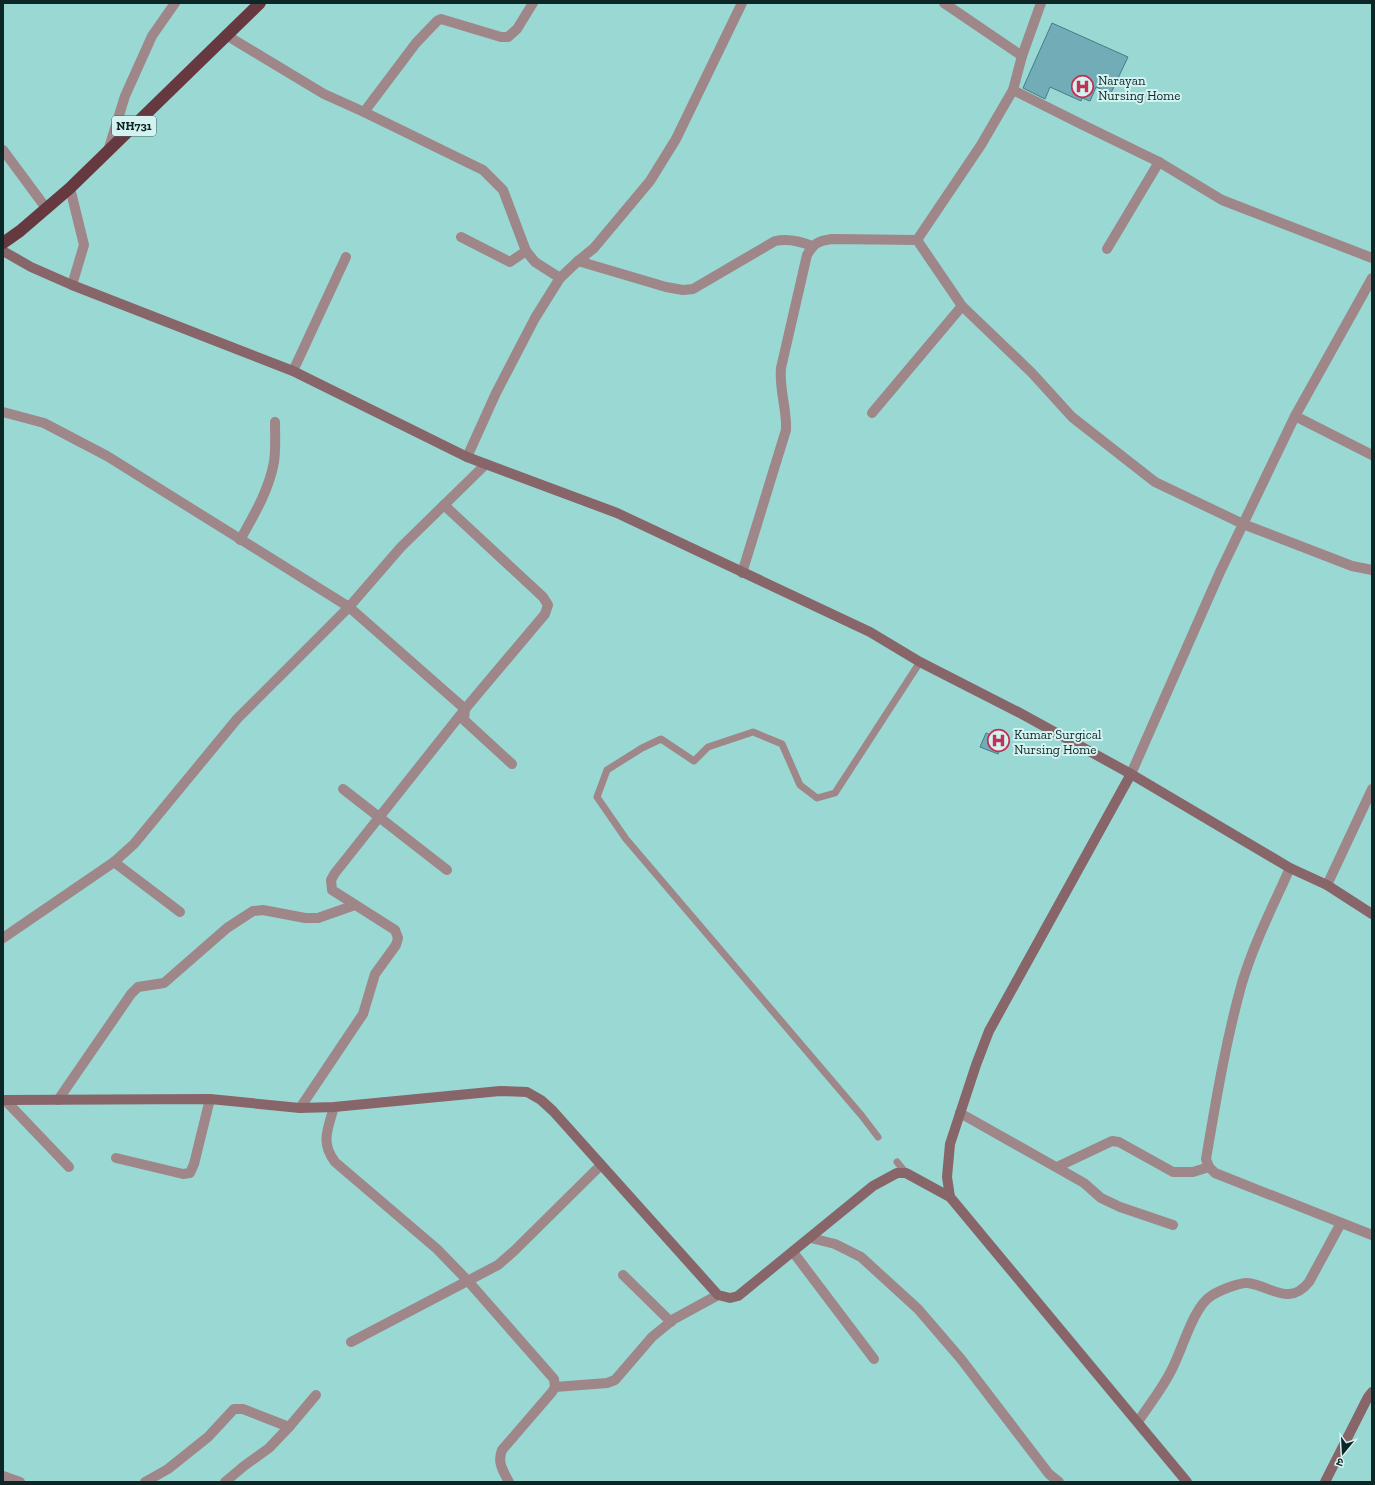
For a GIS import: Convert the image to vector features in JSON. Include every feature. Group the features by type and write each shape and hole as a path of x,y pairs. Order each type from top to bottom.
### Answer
{"highway":[{"name":"NH731","path":"3,243 20,231 70,188 226,34 260,3"}],"street":[{"path":"108,151 125,96 152,36 175,3"},
{"path":"364,112 416,43 437,21 441,19 501,37 508,37 517,29 533,3"},
{"path":"467,458 499,386 535,318 560,278 594,248 650,181 676,139 742,3"},
{"path":"944,3 1022,56"},
{"path":"917,240 980,145 1013,90 1022,56 1041,3"},
{"path":"226,34 324,94 483,170 503,190 526,251 535,262 560,278"},
{"path":"1013,90 1159,162 1222,200 1372,258"},
{"path":"3,150 46,208"},
{"path":"1106,249 1159,162"},
{"path":"70,188 84,245 72,285"},
{"path":"461,237 510,262 526,251"},
{"path":"578,261 666,287 683,290 693,289 775,241 782,239 800,241 812,246"},
{"path":"742,573 786,430 787,416 780,379 781,368 807,255 812,246 820,240 917,240"},
{"path":"917,240 962,306 1032,373 1072,417 1155,482 1243,524 1352,566 1372,570"},
{"path":"3,251 31,267 72,285 294,371 467,458 617,512 742,573 870,632 920,662 1018,712 1131,774 1290,868 1327,885 1372,914"},
{"path":"294,371 346,257"},
{"path":"950,1197 946,1177 950,1144 976,1065 990,1031 1131,774 1220,572 1295,416 1372,278"},
{"path":"872,413 962,306"},
{"path":"3,412 44,423 100,453 349,607 465,709"},
{"path":"1295,416 1372,455"},
{"path":"240,540 264,496 271,478 274,461 275,422"},
{"path":"3,938 114,862 134,844 237,719 349,607 400,546 486,464"},
{"path":"300,1108 363,1014 375,974 396,945 398,938 395,930 332,890 331,880 465,709 544,614 548,605 543,597 444,505"},
{"path":"465,709 464,720 512,764"},
{"path":"343,789 446,870"},
{"path":"1327,885 1372,789"},
{"path":"114,862 180,912"},
{"path":"1290,868 1257,941 1242,983 1218,1090 1206,1158 1209,1167 1215,1173 1372,1235"},
{"path":"58,1100 131,994 138,987 164,983 227,928 253,911 263,910 306,918 318,918 355,905"},
{"path":"4,1100 210,1099 300,1108 334,1107 500,1091 527,1092 541,1100 553,1111 718,1295 730,1298 738,1296 873,1186 897,1173 906,1172 950,1197 1188,1482"},
{"path":"116,1158 183,1174 190,1172 194,1164 210,1099"},
{"path":"4,1100 70,1168"},
{"path":"334,1107 328,1129 326,1144 329,1154 335,1162 437,1249 468,1281 554,1379 555,1387 552,1392 499,1455 499,1463 509,1482"},
{"path":"960,1113 1084,1183 1101,1198 1120,1207 1174,1225"},
{"path":"1057,1167 1112,1141 1119,1142 1173,1172 1193,1172 1209,1167"},
{"path":"351,1342 498,1265 602,1164"},
{"path":"1138,1422 1171,1372 1199,1309 1206,1299 1212,1294 1240,1284 1248,1283 1284,1295 1302,1290 1309,1282 1341,1223"},
{"path":"811,1238 835,1244 861,1257 918,1309 961,1359 1049,1474 1059,1482"},
{"path":"793,1252 874,1359"},
{"path":"623,1276 671,1322"},
{"path":"555,1387 607,1383 615,1380 652,1337 671,1322 718,1295"},
{"path":"1326,1482 1368,1397 1372,1392"},
{"path":"225,1482 269,1448 316,1396"},
{"path":"145,1482 168,1470 208,1437 234,1409 243,1409 289,1427"},
{"path":"3,1476 20,1482"}],"lane":[{"path":"878,1137 852,1104 626,839 597,797 607,770 642,748 661,739 694,761 708,748 753,732 782,744 800,785 817,798 835,793 920,662"},
{"path":"897,1162 906,1172"}],"building":[{"path":"1052,23 1128,57 1111,93 1096,87 1090,101 1082,98 1081,101 1050,87 1045,99 1023,88"},
{"path":"986,733 1004,740 998,754 980,747"}],"place":[{"name":"Narayan Nursing Home","path":"1083,87"},
{"name":"Kumar Surgical Nursing Home","path":"999,741"}]}
